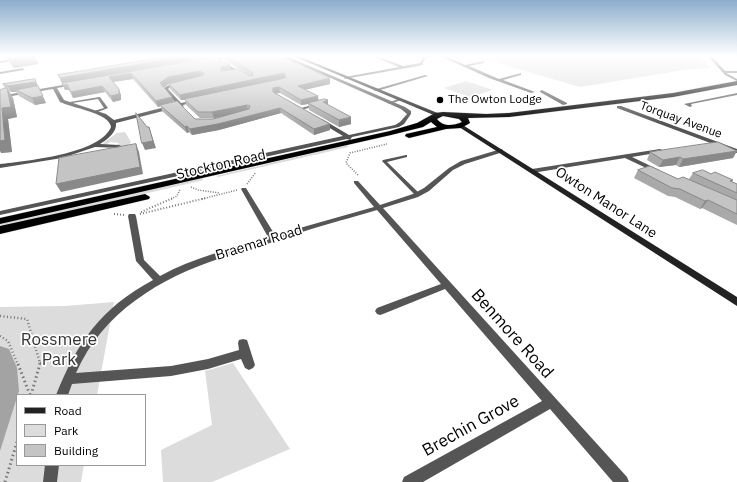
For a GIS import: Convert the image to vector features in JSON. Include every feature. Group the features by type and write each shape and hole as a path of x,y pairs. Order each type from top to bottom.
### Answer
{"highway":[{"path":"448,127 437,124 435,117 454,115 486,116 516,114 673,95 737,83"},
{"path":"454,115 462,117 466,120 464,124 667,101 724,91 737,93"},
{"name":"Stockton Road","path":"0,221 351,139 411,128 435,117"},
{"name":"Stockton Road","path":"0,230 464,124"}],"main road":[{"path":"346,78 399,100 435,117"},
{"name":"Owton Manor Lane","path":"464,124 501,151 737,302"}],"street":[{"path":"334,78 390,103"},
{"path":"375,90 417,78"},
{"path":"494,78 533,92"},
{"path":"498,80 504,78"},
{"path":"186,82 171,85 165,89 189,113"},
{"path":"0,97 77,83"},
{"path":"0,166 55,158 94,145 107,138 112,132 114,126 113,122 104,115 62,101 54,87"},
{"path":"542,91 565,104"},
{"path":"526,94 550,91"},
{"path":"690,106 686,104 737,93"},
{"path":"113,122 179,104 200,100"},
{"path":"300,109 327,102"},
{"name":"Stockton Road","path":"0,213 351,139 397,126 402,123 409,112 390,103"},
{"path":"294,105 307,112"},
{"name":"Torquay Avenue","path":"619,107 737,151"},
{"path":"313,116 351,139"},
{"path":"698,145 714,142"},
{"path":"94,145 119,148"},
{"path":"532,171 667,150"},
{"name":"Braemar Road","path":"62,394 82,351 98,327 130,299 158,280 203,260 418,195 461,163 501,151"},
{"path":"627,157 661,173"},
{"name":"Benmore Road","path":"356,182 622,482"},
{"path":"244,189 273,239"},
{"path":"132,216 140,261 158,280"},
{"path":"380,311 446,285"},
{"path":"68,379 171,371 208,364 244,348 249,364"},
{"name":"Brechin Grove","path":"409,482 551,402"},
{"path":"50,482 52,466"}],"lane":[{"path":"66,103 99,98 106,108 95,112"},
{"path":"390,103 399,100"},
{"path":"406,156 384,160 418,195"}],"path":[{"path":"356,182 361,178 346,163 350,152 387,144"},
{"path":"132,216 244,189 257,171"},
{"path":"132,216 177,196 185,187 222,194"},
{"path":"0,316 27,319 40,363 30,394"},
{"path":"0,336 8,341 30,394"},
{"path":"40,363 82,351"},
{"path":"5,482 16,445"}],"green space":[{"path":"551,78 632,78 580,87"},
{"path":"466,81 493,90 470,97 444,88"},
{"path":"125,132 131,142 126,148 116,146 119,143 110,142 106,145 103,143 117,133"},
{"path":"346,145 349,147 218,177 216,176"},
{"path":"203,178 203,180 200,181 0,227 0,223"},
{"name":"Rossmere Park","path":"114,302 97,394 16,394 16,466 84,466 81,482 0,482 0,307 65,306"},
{"path":"233,363 290,449 212,482 163,482 161,450 212,425 205,371"}],"shaded area":[{"path":"0,346 9,349 17,368 19,391 18,394 16,394 16,400 0,451"}],"building":[{"path":"89,78 110,78 119,89 119,94 111,96 102,86 71,92 67,84 63,85 62,83"},
{"path":"136,78 166,78 160,83 172,97 156,101"},
{"path":"190,78 258,78 180,95 169,84"},
{"path":"283,78 328,78 298,86 318,96 301,100 279,87 273,88 273,92 330,124 314,129 280,108 218,124 190,129 187,126 185,127 160,105 177,101 195,119 213,119 249,109 250,106 247,105 212,112 198,112 184,99"},
{"path":"35,79 36,82 8,86 3,84"},
{"path":"38,86 43,96 32,98 16,90"},
{"path":"7,88 11,107 2,108 5,140 0,141 0,90"},
{"path":"325,99 328,100 323,102 351,117 339,120 308,103"},
{"path":"136,113 147,127 149,127 153,141 142,143"},
{"path":"718,142 737,151 683,159 680,157 663,160 650,152"},
{"path":"136,144 140,167 56,184 59,158"},
{"path":"650,166 678,179 683,177 737,200 737,214 708,200 705,201 680,189 672,188 638,170"},
{"path":"703,170 711,174 715,172 733,180 730,181 737,184 737,193 693,173"}],"place":[{"name":"The Owton Lodge","path":"440,100"}]}
